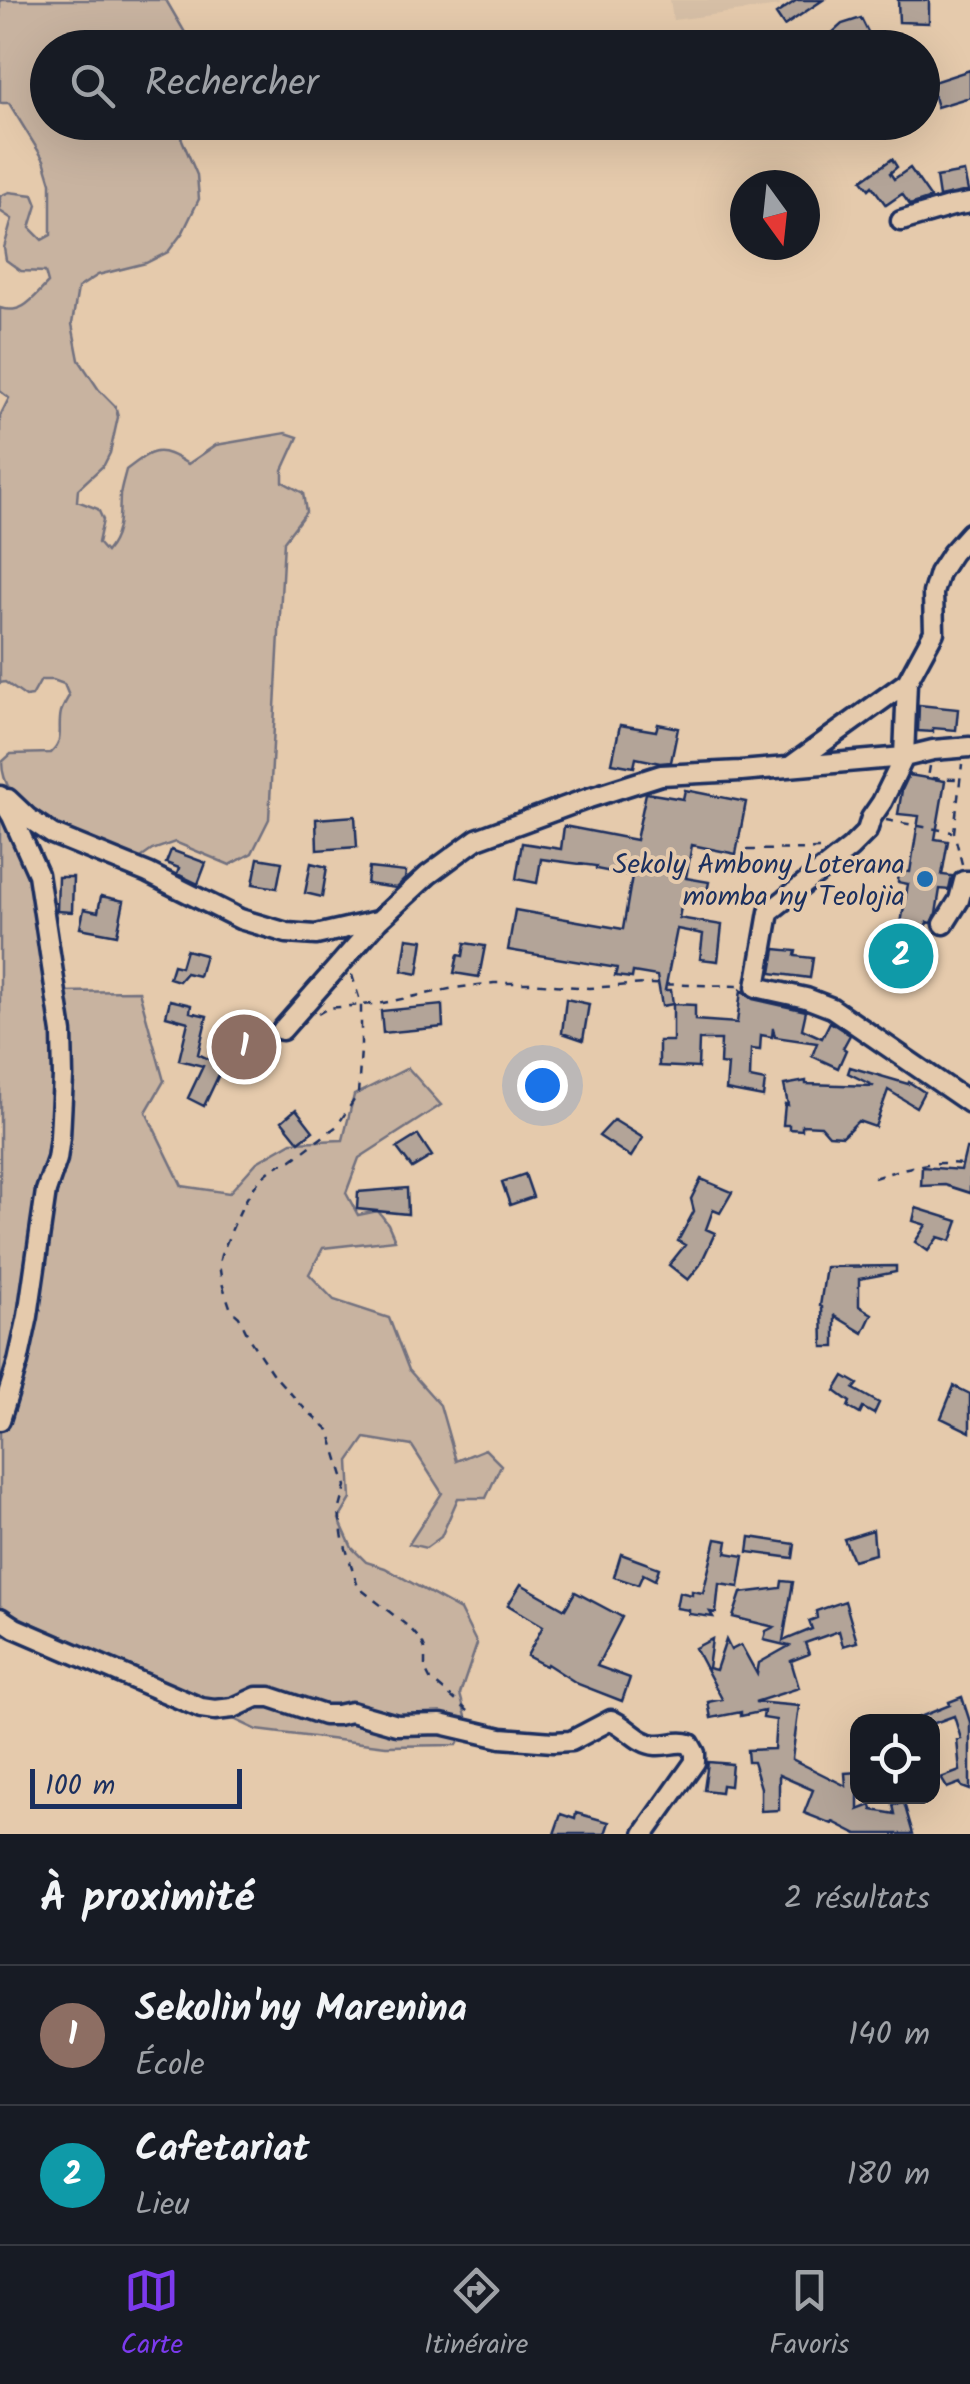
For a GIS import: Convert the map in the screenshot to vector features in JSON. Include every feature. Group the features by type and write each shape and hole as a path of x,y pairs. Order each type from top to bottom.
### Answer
{"street":[{"path":"901,221 970,203"},
{"path":"791,766 907,682 934,632 933,593 938,574 970,533"},
{"path":"907,682 904,757 882,802 866,831 850,848 768,912 756,986 832,1008 970,1102"},
{"path":"282,1030 378,921 428,875 477,839 662,775 904,757 967,748"},
{"path":"0,793 52,834 148,873 240,919 287,933 316,935 378,921"},
{"path":"0,793 38,874 62,1033 63,1077 57,1159 46,1191 18,1362 0,1420"},
{"path":"944,924 967,881"},
{"path":"0,1618 201,1708 233,1708 257,1697 270,1696 324,1714 351,1712 397,1726 441,1724 490,1736 554,1742 571,1740 611,1720 654,1746 690,1744 695,1762 644,1834"}],"path":[{"path":"967,748 954,832 967,881"},
{"path":"932,750 928,778 960,779"},
{"path":"871,818 954,832"},
{"path":"747,850 850,848"},
{"path":"343,962 354,978 361,1004 358,1094 337,1126 250,1191 221,1255 222,1283 232,1310 272,1372 328,1430 346,1486 339,1512 358,1587 410,1628 422,1642 430,1680 473,1714 490,1736"},
{"path":"315,1016 328,1008 494,984 589,988 756,986"},
{"path":"874,1178 914,1164 950,1162 970,1166"}],"shaded area":[{"path":"0,0 166,0 184,30 30,30 30,137 9,103 0,103"},
{"path":"670,0 779,0 780,6 673,20"},
{"path":"32,140 182,140 197,175 199,199 168,252 146,263 98,275 78,288 72,324 79,360 115,406 118,417 104,465 78,489 77,501 98,509 103,520 98,543 106,552 118,525 126,470 143,458 162,452 188,464 216,445 286,433 298,437 283,470 283,482 303,493 306,512 284,541 269,819 252,853 230,865 175,842 152,850 128,867 70,839 31,814 6,781 2,762 11,754 51,753 55,748 61,712 69,696 64,684 53,680 41,680 32,696 26,697 5,682 0,683 0,416 9,398 0,391 0,308 21,307 48,283 45,272 21,271 6,260 4,248 12,219 0,211 0,196 9,192 33,195 37,205 30,228 42,240 51,235 51,183 44,160"},
{"path":"0,815 31,873 56,992 139,991 164,1081 146,1112 182,1186 229,1193 257,1162 292,1142 343,1140 354,1095 408,1068 441,1105 359,1158 346,1193 358,1215 378,1211 395,1240 323,1248 309,1274 334,1300 389,1318 409,1370 440,1405 456,1461 485,1449 501,1465 486,1498 458,1498 441,1537 426,1548 409,1544 442,1493 412,1446 365,1438 349,1461 351,1499 339,1519 352,1548 366,1562 385,1568 460,1610 477,1644 460,1694 468,1724 457,1745 386,1746 257,1730 0,1608"}],"building":[{"path":"797,0 823,0 784,26 776,14"},
{"path":"898,0 929,0 929,23 899,22"},
{"path":"861,18 867,30 835,30"},
{"path":"970,70 970,97 940,106 940,80"},
{"path":"892,159 897,167 890,173 894,179 910,168 931,198 910,205 902,194 886,205 872,186 869,189 862,180"},
{"path":"964,172 968,191 939,197 936,177"},
{"path":"919,705 958,709 956,730 918,731"},
{"path":"658,724 678,728 671,762 636,758 634,767 612,763 620,725 656,731"},
{"path":"909,775 945,781 935,839 948,841 942,875 952,876 949,890 940,889 932,923 927,922 917,986 876,978 885,926 900,929 908,884 898,882 899,871 910,872 919,816 898,814"},
{"path":"685,790 746,802 736,854 692,845 686,878 709,882 706,896 684,891 679,918 722,925 718,961 700,959 703,934 677,929 665,990 671,990 673,1004 662,1006 657,976 633,972 632,978 615,976 617,968 508,950 515,910 623,929 632,876 596,866 541,859 537,883 516,879 522,843 561,849 564,826 636,840 646,793 683,799"},
{"path":"355,816 357,847 317,850 316,819"},
{"path":"171,850 206,863 198,884 177,874 179,868 166,863"},
{"path":"258,858 282,862 277,888 253,884"},
{"path":"311,863 327,867 322,897 305,893"},
{"path":"369,868 406,872 405,879 396,888 367,884"},
{"path":"58,877 73,877 72,912 57,911"},
{"path":"101,896 124,901 117,935 80,928 84,909 98,912"},
{"path":"407,938 423,940 418,974 402,971"},
{"path":"465,943 485,946 479,977 454,973"},
{"path":"775,949 813,958 810,978 771,973"},
{"path":"186,950 205,955 199,976 186,973 179,981 169,978 173,965 181,967"},
{"path":"741,990 753,999 806,1011 802,1029 822,1038 830,1022 850,1035 838,1068 812,1056 817,1043 775,1037 773,1028 772,1037 761,1035 760,1050 751,1049 750,1078 765,1081 763,1097 726,1090 728,1065 720,1064 721,1040 699,1040 698,1068 659,1066 659,1041 673,1041 673,1004 695,1005 695,1020 737,1023"},
{"path":"566,999 589,1004 583,1040 562,1033"},
{"path":"170,1000 191,1005 190,1012 207,1016 198,1054 223,1066 204,1106 188,1098 203,1066 179,1060 188,1022 166,1016"},
{"path":"442,1005 443,1027 383,1033 381,1011"},
{"path":"238,1021 269,1035 251,1074 220,1060"},
{"path":"850,1067 909,1082 924,1092 916,1107 888,1090 875,1127 858,1121 843,1136 829,1135 821,1126 802,1125 802,1130 783,1125 785,1104 788,1105 784,1085 806,1081 874,1086 848,1073"},
{"path":"296,1109 313,1131 299,1142 282,1121"},
{"path":"614,1120 643,1138 631,1157 599,1136"},
{"path":"418,1135 432,1156 412,1168 397,1148"},
{"path":"966,1149 970,1149 970,1193 945,1185 921,1186 922,1167 961,1170"},
{"path":"525,1174 533,1197 510,1205 502,1182"},
{"path":"701,1179 732,1192 720,1213 713,1210 706,1229 715,1233 688,1280 669,1265 685,1245 678,1241 694,1211 691,1199"},
{"path":"407,1188 408,1214 357,1209 358,1192"},
{"path":"916,1208 958,1221 951,1241 938,1237 928,1251 915,1242 926,1225 913,1221"},
{"path":"896,1266 896,1272 859,1279 859,1306 872,1314 863,1333 835,1316 835,1347 823,1347 820,1306 826,1267"},
{"path":"844,1376 858,1384 854,1389 879,1403 874,1414 863,1408 860,1414 848,1407 850,1402 835,1391"},
{"path":"954,1386 970,1394 970,1432 941,1418"},
{"path":"873,1530 875,1554 853,1560 844,1539"},
{"path":"750,1537 795,1544 793,1558 748,1552"},
{"path":"716,1539 728,1541 726,1553 744,1556 739,1587 719,1584 716,1613 710,1612 713,1617 676,1608 679,1592 703,1593"},
{"path":"621,1554 659,1568 655,1580 643,1574 638,1585 614,1577"},
{"path":"782,1581 793,1582 783,1641 812,1629 809,1621 817,1618 816,1611 845,1601 857,1642 843,1646 839,1631 805,1643 809,1654 791,1661 799,1688 755,1702 799,1706 792,1759 846,1786 845,1773 850,1773 850,1804 858,1804 858,1810 871,1805 872,1810 895,1814 893,1805 904,1804 913,1834 857,1834 804,1813 813,1790 779,1775 779,1810 761,1811 761,1788 753,1762 748,1762 747,1750 774,1749 776,1720 763,1718 764,1711 711,1718 708,1702 722,1699 695,1648 712,1639 708,1668 716,1670 726,1640 731,1650 741,1645 757,1674 759,1663 789,1646 764,1640 766,1631 774,1627 733,1617 741,1593 781,1588"},
{"path":"521,1584 565,1609 575,1592 622,1617 597,1666 630,1678 622,1701 578,1684 527,1656 543,1626 508,1605"},
{"path":"962,1697 970,1722 970,1790 960,1783 947,1788 941,1778 960,1771 957,1740 961,1739 954,1716 940,1721 940,1714 928,1714 950,1705 949,1702"},
{"path":"708,1762 732,1764 730,1786 722,1785 721,1792 704,1790"},
{"path":"576,1813 609,1822 605,1834 554,1834 561,1814 575,1819"}],"place":[{"name":"Sekoly Ambony Loterana momba ny Teolojia","path":"925,879"},
{"name":"Cafetariat","path":"901,956"},
{"name":"Sekolin'ny Marenina","path":"244,1047"}]}
